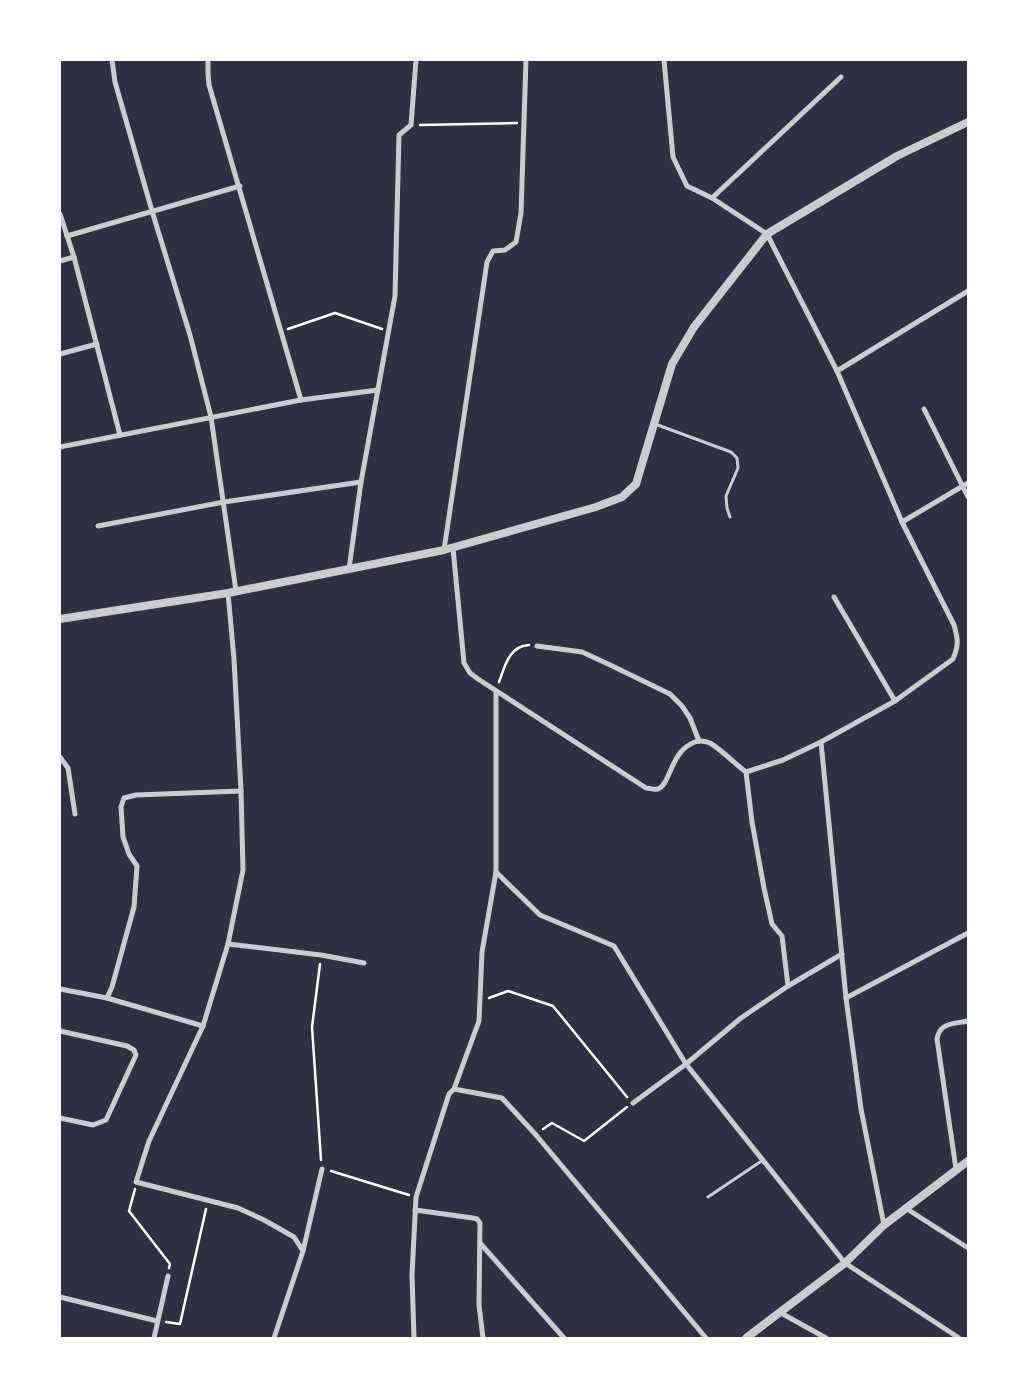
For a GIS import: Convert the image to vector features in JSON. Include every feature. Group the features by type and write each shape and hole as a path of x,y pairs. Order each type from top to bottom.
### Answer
{"street":[{"path":"112,60 115,82 190,335 211,417 224,502 232,592 243,870 228,944 203,1026 149,1141 136,1182 238,1208 294,1237 302,1251"},
{"path":"208,60 209,85 301,400"},
{"path":"349,569 361,482 395,296 399,136 411,125 416,60"},
{"path":"444,550 487,262 493,251 505,250 516,242 520,213 526,60"},
{"path":"664,60 673,158 687,186 712,198 767,234 837,371 902,522 954,625 958,641 953,659 895,701 821,742 783,760 746,772"},
{"path":"712,198 842,77"},
{"path":"60,620 232,592 444,550 596,507 622,497 636,484 672,364 694,328 767,234 897,156 968,122"},
{"path":"67,236 240,186"},
{"path":"60,214 74,257 120,435"},
{"path":"60,261 74,257"},
{"path":"837,371 968,292"},
{"path":"60,354 97,344"},
{"path":"60,447 301,400 378,390"},
{"path":"924,409 966,485 968,497"},
{"path":"98,526 224,502 361,482"},
{"path":"902,522 966,485"},
{"path":"453,548 464,663 470,673 646,788 657,789 662,786 680,751 688,745 699,741 708,742 746,772 752,822 764,888 772,924 782,936 788,986"},
{"path":"834,598 895,701"},
{"path":"537,646 582,652 670,694 682,706 690,718 699,741"},
{"path":"414,1338 412,1275 416,1196 449,1094 454,1089 479,1021 482,952 496,872 496,690"},
{"path":"821,742 846,998 862,1108 884,1225"},
{"path":"60,757 68,768 74,814"},
{"path":"107,998 112,987 134,907 137,866 129,854 123,837 121,807 124,798 136,795 241,791"},
{"path":"496,872 540,915 614,946 686,1064 845,1263 959,1338"},
{"path":"846,998 968,933"},
{"path":"228,944 321,955 364,963"},
{"path":"633,1103 686,1064 741,1018 788,986 842,954"},
{"path":"60,989 107,998 203,1026"},
{"path":"956,1169 937,1039 938,1032 943,1027 968,1021"},
{"path":"60,1031 127,1046 134,1050 136,1055 106,1120 93,1125 60,1118"},
{"path":"454,1089 502,1098 536,1135 706,1338"},
{"path":"746,1338 845,1263 884,1225 968,1161"},
{"path":"274,1338 302,1251 322,1169"},
{"path":"907,1209 968,1248"},
{"path":"415,1210 477,1219 480,1223 479,1305 483,1338"},
{"path":"480,1243 564,1338"},
{"path":"154,1338 168,1276"},
{"path":"60,1297 157,1321"},
{"path":"781,1313 826,1338"}],"lane":[{"path":"655,424 731,452 737,458 738,468 726,496 730,517"},
{"path":"708,1197 763,1160"}],"path":[{"path":"411,125 524,123"},
{"path":"280,332 335,313 388,331"},
{"path":"496,690 510,655 515,649 522,646 537,646"},
{"path":"321,955 312,1027 322,1169 416,1196"},
{"path":"480,1001 508,991 552,1006 633,1103 584,1140 552,1123 536,1135"},
{"path":"136,1182 129,1211 170,1264 168,1276"},
{"path":"157,1321 180,1324 208,1200"}]}
